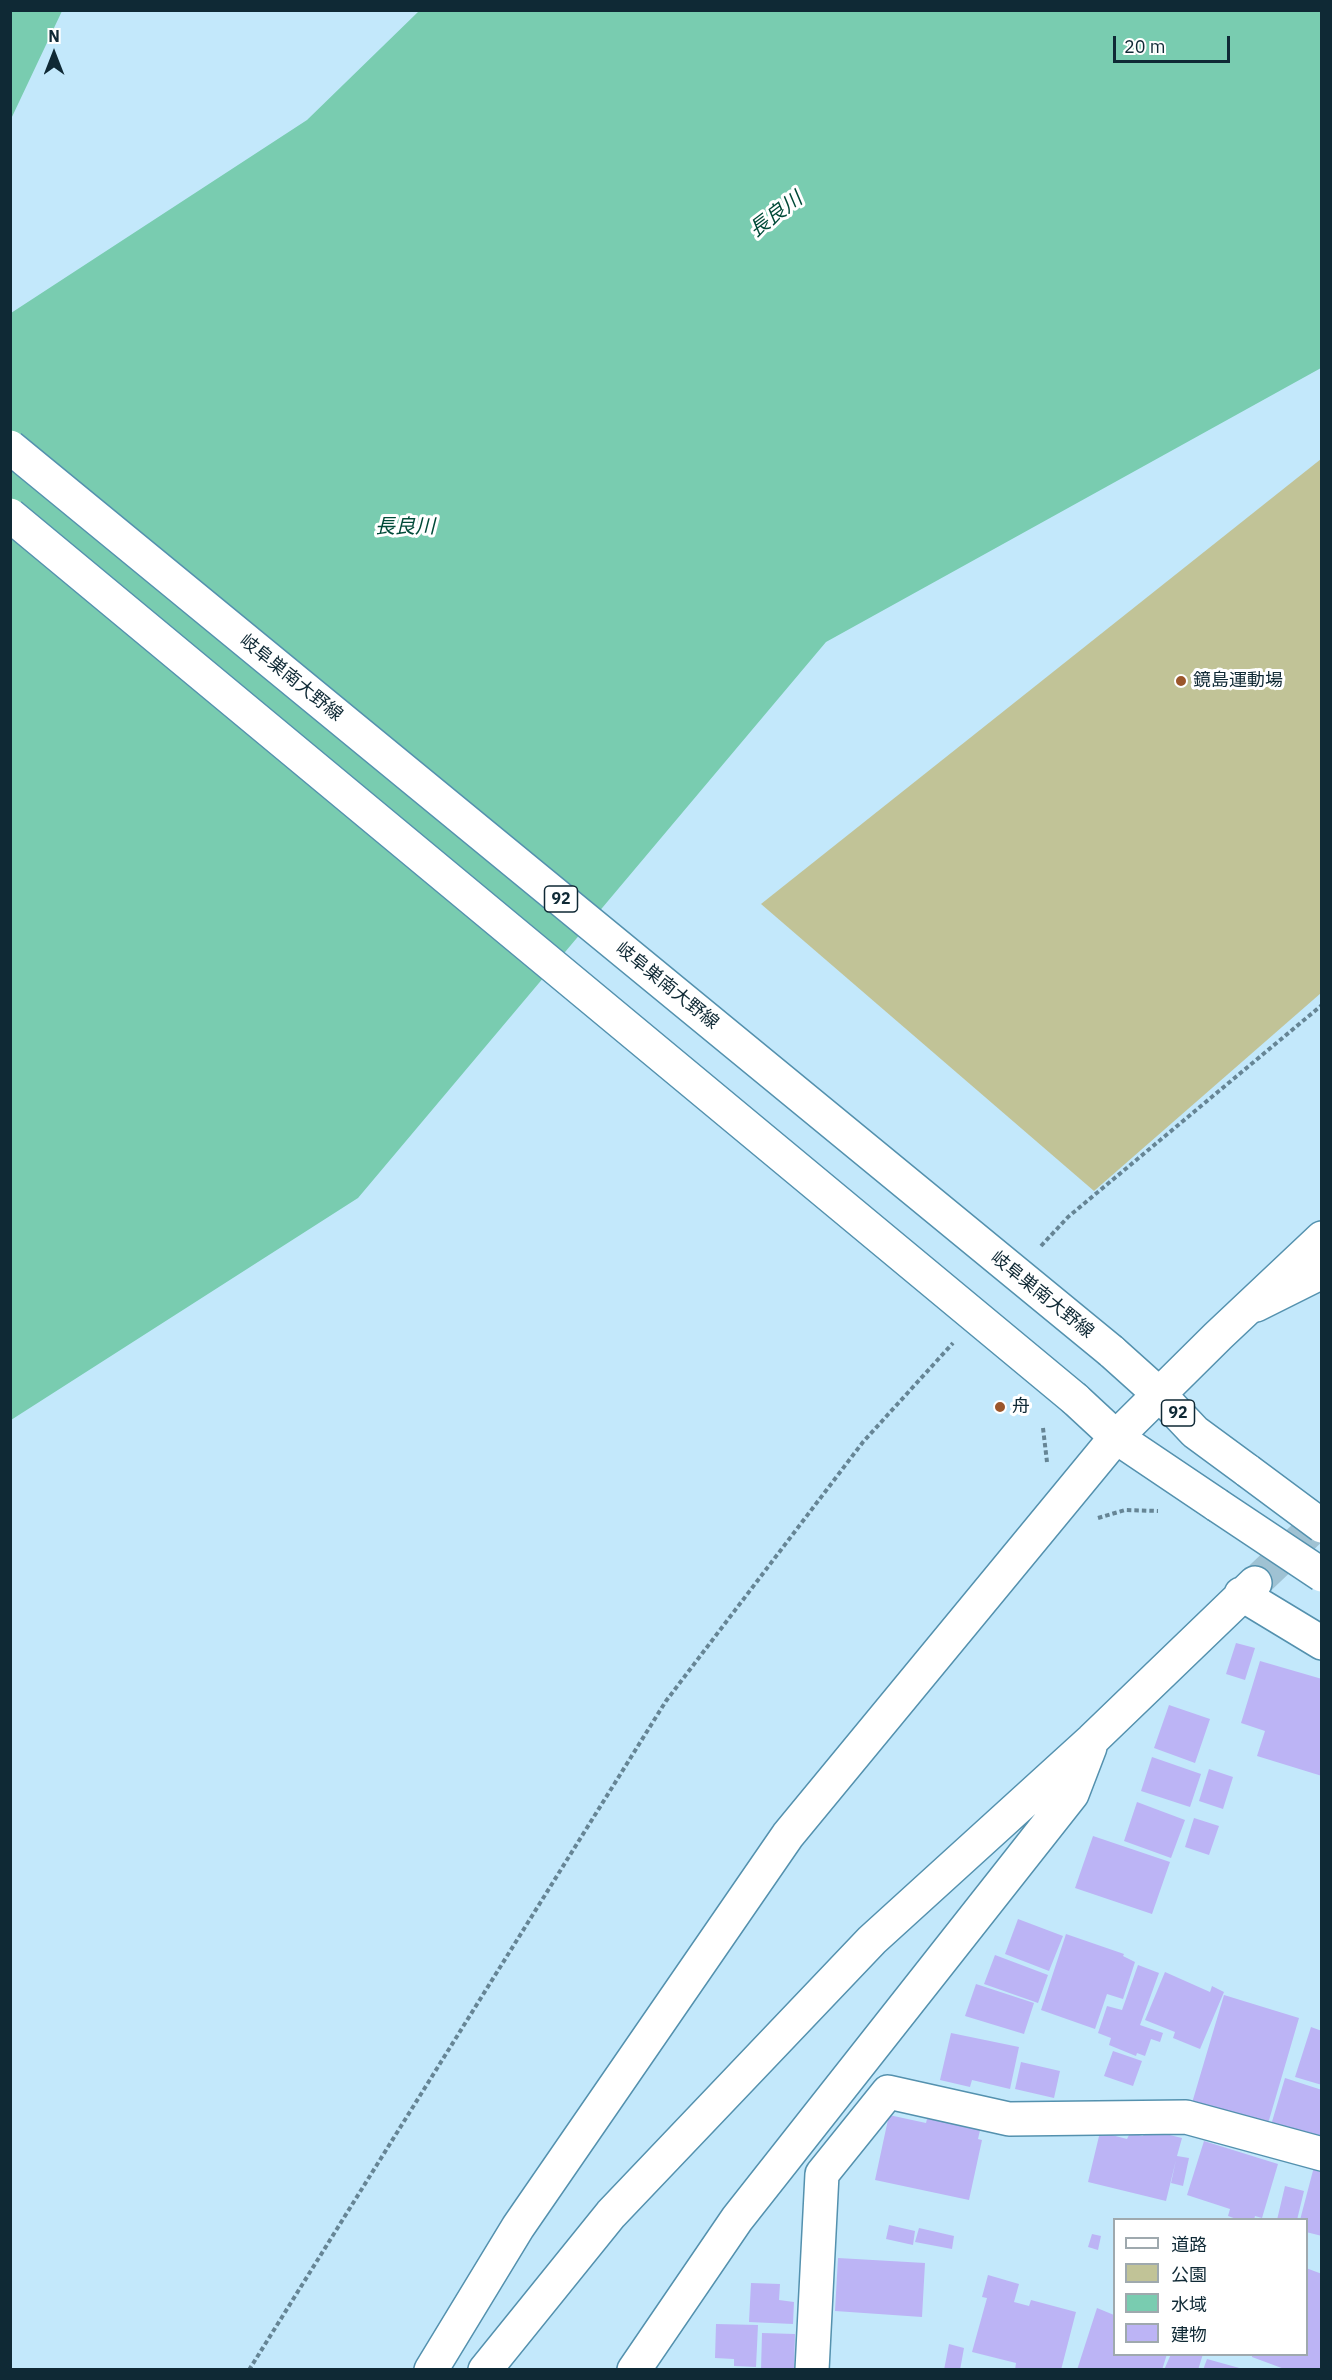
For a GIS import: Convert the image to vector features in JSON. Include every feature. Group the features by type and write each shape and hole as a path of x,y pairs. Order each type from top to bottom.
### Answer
{"street":[{"name":"岐阜巣南大野線","path":"10,447 1111,1351 1160,1395 1195,1432 1322,1526"},
{"path":"10,515 1075,1399 1116,1437 1322,1575"},
{"path":"431,2370 518,2227 789,1834 1116,1437 1322,1238"},
{"path":"1249,1308 1322,1272"},
{"path":"485,2370 610,2214 872,1940 1092,1740 1248,1589 1322,1643"},
{"path":"634,2370 738,2219 1072,1794 1092,1740"},
{"path":"812,2370 822,2174 888,2092 1010,2119 1186,2117 1322,2154"}],"path":[{"path":"1036,1252 1068,1217 1322,1005"},
{"path":"249,2370 666,1701 863,1442 958,1338"},
{"path":"1043,1428 1047,1469"},
{"path":"1095,1519 1125,1510 1165,1512"}],"green space":[{"name":"鏡島運動場","path":"1321,459 1321,993 1094,1191 761,904"}],"water":[{"path":"10,11 62,11 11,119"},
{"name":"長良川","path":"419,11 1321,11 1321,368 826,642 358,1198 11,1420 11,313 307,120"}],"building":[{"path":"1236,1643 1255,1648 1245,1680 1226,1674"},
{"path":"1260,1661 1322,1679 1322,1776 1257,1756 1265,1731 1241,1723"},
{"path":"1169,1705 1210,1719 1195,1763 1154,1748"},
{"path":"1152,1757 1201,1774 1190,1807 1141,1791"},
{"path":"1209,1769 1233,1777 1223,1809 1199,1801"},
{"path":"1137,1802 1185,1820 1171,1858 1124,1841"},
{"path":"1194,1818 1219,1826 1209,1855 1185,1847"},
{"path":"1093,1836 1170,1862 1152,1914 1075,1888"},
{"path":"1018,1919 1063,1936 1049,1971 1005,1954"},
{"path":"1066,1934 1124,1954 1123,1956 1135,1962 1123,1999 1107,1994 1095,2029 1041,2010"},
{"path":"995,1955 1048,1975 1038,2003 984,1984"},
{"path":"1138,1965 1159,1973 1140,2025 1163,2033 1160,2042 1151,2039 1145,2056 1137,2053 1136,2056 1109,2045 1111,2038 1098,2033 1107,2006 1122,2010"},
{"path":"1165,1972 1210,1992 1212,1986 1224,1992 1200,2049 1173,2038 1175,2032 1145,2020"},
{"path":"976,1984 1034,2003 1024,2034 965,2016"},
{"path":"1224,1995 1299,2018 1267,2127 1192,2103"},
{"path":"1311,2027 1322,2031 1322,2085 1295,2077"},
{"path":"951,2033 1019,2047 1010,2089 972,2080 970,2087 940,2080"},
{"path":"1113,2051 1142,2061 1133,2086 1104,2076"},
{"path":"1021,2062 1060,2071 1054,2098 1015,2089"},
{"path":"1285,2078 1322,2090 1322,2137 1319,2141 1271,2125"},
{"path":"889,2115 926,2123 928,2115 981,2126 978,2139 982,2140 969,2200 875,2180"},
{"path":"1145,2129 1182,2138 1177,2156 1189,2158 1183,2186 1171,2183 1176,2160 1166,2201 1088,2182 1100,2132 1127,2139 1130,2133 1143,2136"},
{"path":"1204,2141 1278,2164 1262,2218 1255,2216 1254,2218 1234,2218 1228,2216 1230,2209 1187,2195"},
{"path":"1315,2163 1322,2164 1322,2236 1308,2232 1308,2218 1301,2218"},
{"path":"1285,2186 1304,2191 1297,2218 1277,2218"},
{"path":"889,2225 915,2231 913,2245 886,2239"},
{"path":"919,2228 954,2236 952,2249 915,2242"},
{"path":"1092,2234 1101,2236 1098,2250 1088,2247"},
{"path":"838,2258 925,2263 922,2317 835,2311"},
{"path":"1308,2269 1322,2274 1322,2370 1287,2370 1252,2357 1308,2356"},
{"path":"988,2275 1019,2284 1014,2302 1029,2306 1031,2300 1076,2312 1061,2370 1015,2370 1016,2363 972,2352 987,2298 982,2297"},
{"path":"751,2283 780,2284 779,2300 794,2302 793,2324 749,2322"},
{"path":"1097,2308 1113,2315 1113,2356 1166,2356 1162,2370 1077,2370"},
{"path":"716,2324 758,2325 756,2367 734,2366 734,2359 715,2358"},
{"path":"762,2333 795,2334 794,2370 761,2370"},
{"path":"949,2344 964,2348 960,2370 944,2370"},
{"path":"1170,2356 1202,2356 1198,2370 1164,2370"},
{"path":"1207,2359 1243,2369 1243,2370 1203,2370"}],"tunnel":[{"path":"1255,1583 1322,1519"}],"place":[{"name":"鏡島運動場","path":"1181,681"},
{"name":"舟","path":"1000,1407"}]}
